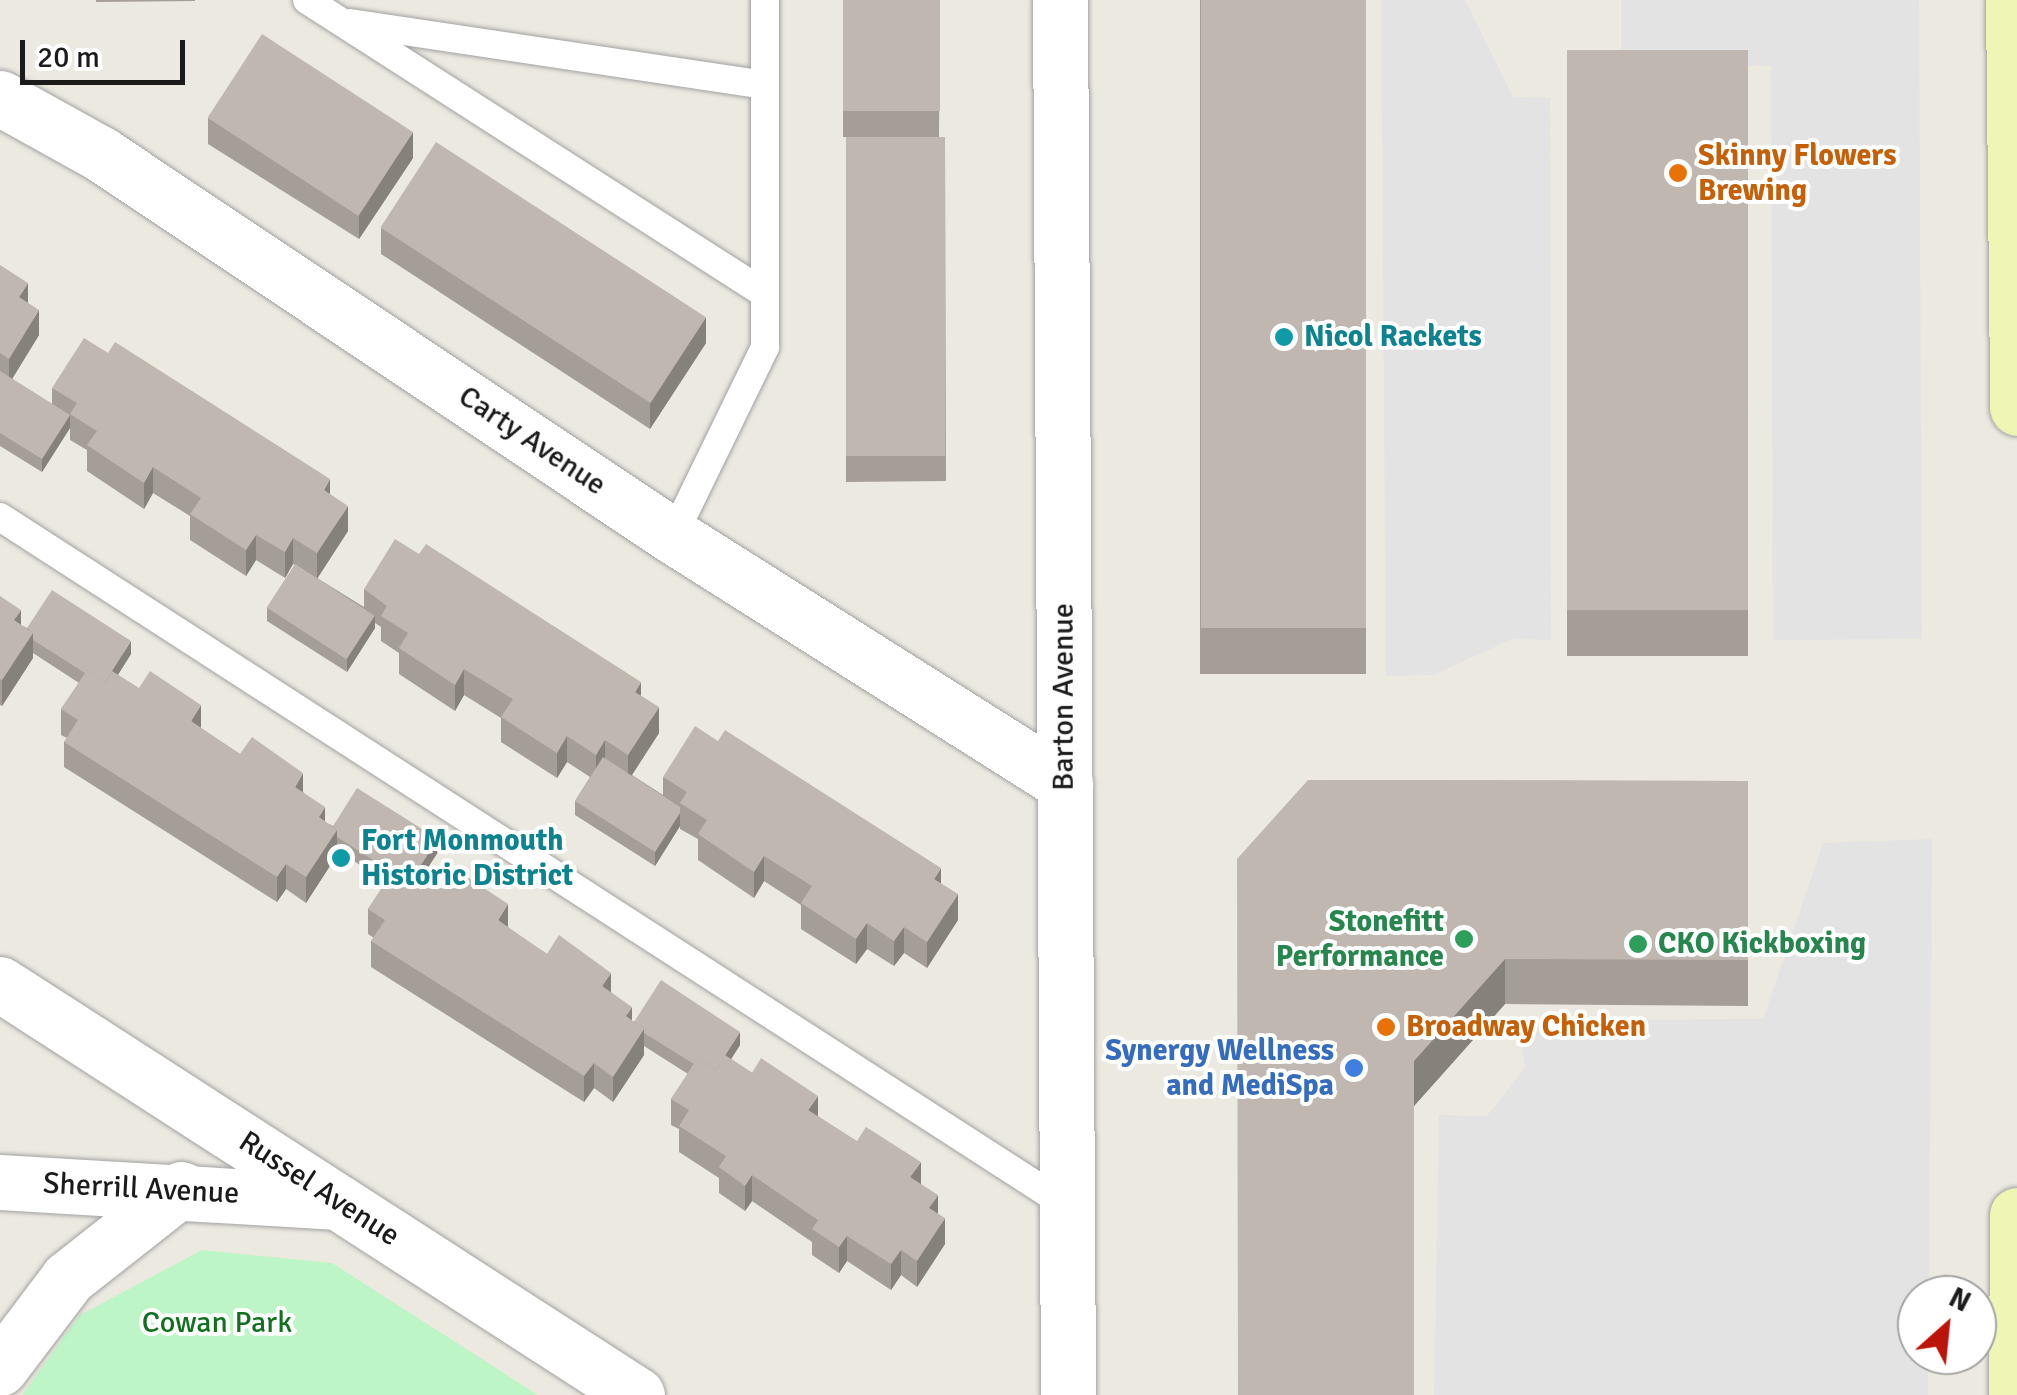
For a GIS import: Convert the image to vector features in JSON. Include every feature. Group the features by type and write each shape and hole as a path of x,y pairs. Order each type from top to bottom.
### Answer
{"main road":[{"path":"2013,0 2017,408"},
{"path":"2016,1395 2017,1215"}],"street":[{"name":"Barton Avenue","path":"1060,0 1070,1207 1068,1395"},
{"name":"Carty Avenue","path":"0,98 101,154 673,536 1065,784"},
{"name":"Russel Avenue","path":"0,984 637,1395"},
{"name":"Sherrill Avenue","path":"0,1182 181,1189 342,1203"},
{"path":"0,1368 68,1278 181,1189"}],"lane":[{"path":"307,0 764,293"},
{"path":"673,536 765,347 764,0"},
{"path":"338,21 764,84"},
{"path":"0,517 1070,1207"}],"green space":[{"name":"Cowan Park","path":"202,1250 332,1263 538,1395 22,1395 80,1315"}],"shaded area":[{"path":"1381,0 1465,0 1513,97 1550,98 1551,640 1512,639 1433,675 1386,676"},
{"path":"1621,0 1919,0 1922,639 1773,640 1771,66 1621,65"},
{"path":"1932,839 1929,1275 1897,1275 1897,1375 1928,1375 1928,1395 1434,1395 1439,1115 1487,1116 1525,1068 1518,1020 1763,1019 1823,843"}],"building":[{"path":"843,0 940,0 940,111 843,111"},
{"name":"Nicol Rackets","path":"1201,0 1366,0 1366,628 1201,628"},
{"path":"262,34 413,132 358,216 208,118"},
{"path":"1567,50 1748,50 1748,610 1567,610"},
{"path":"846,137 945,137 945,456 846,456"},
{"path":"436,142 706,317 650,403 380,228"},
{"path":"0,265 28,283 19,297 39,310 9,359 0,353"},
{"path":"84,338 108,353 115,342 330,479 324,490 348,506 317,553 293,538 285,552 256,535 246,550 190,514 201,498 153,467 144,483 87,445 97,431 70,414 77,403 52,388"},
{"path":"0,371 70,415 42,459 0,433"},
{"path":"395,539 419,554 426,544 641,682 635,692 659,707 628,755 605,740 596,755 567,736 557,753 501,717 513,699 464,669 455,685 399,648 408,633 381,616 387,606 364,589"},
{"path":"295,564 375,616 346,659 267,608"},
{"path":"52,590 131,641 105,682 33,640 33,633 27,628"},
{"path":"0,596 21,610 14,620 33,633 2,680 0,679"},
{"path":"87,670 105,682 112,671 139,688 150,671 201,705 191,721 240,754 252,737 303,773 295,787 325,807 319,817 337,830 306,877 286,864 277,877 64,742 78,720 61,709"},
{"path":"695,726 718,741 725,730 941,868 934,879 958,894 927,942 904,927 894,941 867,923 856,939 801,903 812,886 764,856 754,872 698,834 707,820 680,803 687,792 663,777"},
{"path":"603,757 680,807 655,852 575,801"},
{"path":"1308,780 1748,781 1748,960 1505,959 1414,1061 1414,1395 1238,1395 1237,859"},
{"path":"357,788 438,839 411,880 337,837 333,826"},
{"path":"394,869 412,881 420,870 446,887 457,870 508,904 498,920 547,954 559,935 611,973 602,986 632,1007 626,1016 644,1029 613,1077 594,1063 584,1076 371,941 385,920 368,909"},
{"path":"661,980 740,1032 716,1070 698,1057 694,1064 644,1033 634,1022"},
{"path":"725,1055 752,1073 761,1058 818,1096 808,1110 857,1141 866,1127 921,1162 910,1177 938,1195 929,1208 945,1218 917,1261 901,1250 891,1264 847,1236 839,1247 812,1229 818,1220 752,1175 745,1186 719,1167 726,1156 679,1126 689,1110 671,1099 698,1057 716,1070"}],"place":[{"name":"Skinny Flowers Brewing","path":"1678,173"},
{"name":"Nicol Rackets","path":"1284,337"},
{"name":"Fort Monmouth Historic District","path":"341,858"},
{"name":"Stonefitt Performance","path":"1464,939"},
{"name":"CKO Kickboxing","path":"1638,944"},
{"name":"Broadway Chicken","path":"1386,1027"},
{"name":"Synergy Wellness and MediSpa","path":"1354,1068"}]}
